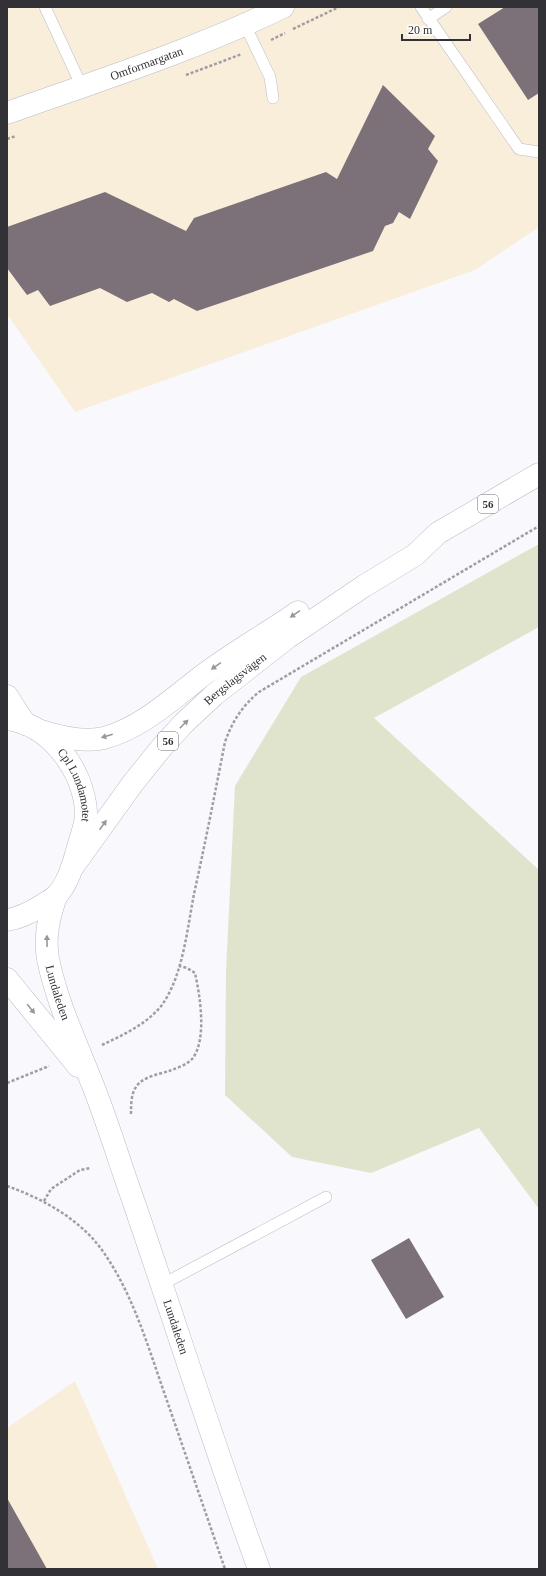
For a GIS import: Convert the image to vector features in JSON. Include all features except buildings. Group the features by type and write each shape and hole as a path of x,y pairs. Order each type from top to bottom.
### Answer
{"main road":[{"name":"Omformargatan","path":"7,113 165,58 246,25 283,7"},
{"name":"Bergslagsvägen","path":"72,868 138,777 184,723 214,695 287,638 364,586 415,554 438,533 539,474"},
{"name":"Bergslagsvägen","path":"24,725 70,739 103,738 131,727 180,694 236,652 315,601 396,552 424,537 438,533"},
{"name":"Cpl Lundamotet","path":"7,696 24,725 56,746 74,770 83,794 86,812 86,822 72,868 65,883 56,896 26,915 7,920"},
{"name":"Lundaleden","path":"56,896 49,915 46,939 48,958 60,1005 93,1084 163,1284 243,1526 259,1569"},
{"name":"Lundaleden","path":"7,979 93,1084"}],"lane":[{"path":"45,7 82,87"},
{"path":"421,7 519,149 539,152"},
{"path":"428,19 446,7"},
{"path":"246,25 270,77 273,98"},
{"path":"163,1284 326,1197"}],"path":[{"path":"99,1047 133,1030 143,1022 161,1006 174,984 226,742 230,730 242,709 259,692 539,526"},
{"path":"130,1114 132,1096 136,1086 152,1077 182,1067 192,1059 199,1047 201,1032 198,989 195,973 187,968 179,966"},
{"path":"7,1083 50,1066"},
{"path":"44,1201 51,1189 80,1170 91,1168"},
{"path":"7,1186 32,1194 81,1228 98,1245 116,1271 130,1300 145,1338 225,1569"}],"shaded area":[{"path":"7,7 539,7 539,227 475,270 75,412 7,314"},
{"path":"75,1381 158,1569 7,1569 7,1428"}],"green space":[{"path":"539,544 539,627 374,718 539,870 539,1209 479,1128 371,1173 292,1157 225,1095 226,971 235,786 301,677"}]}
